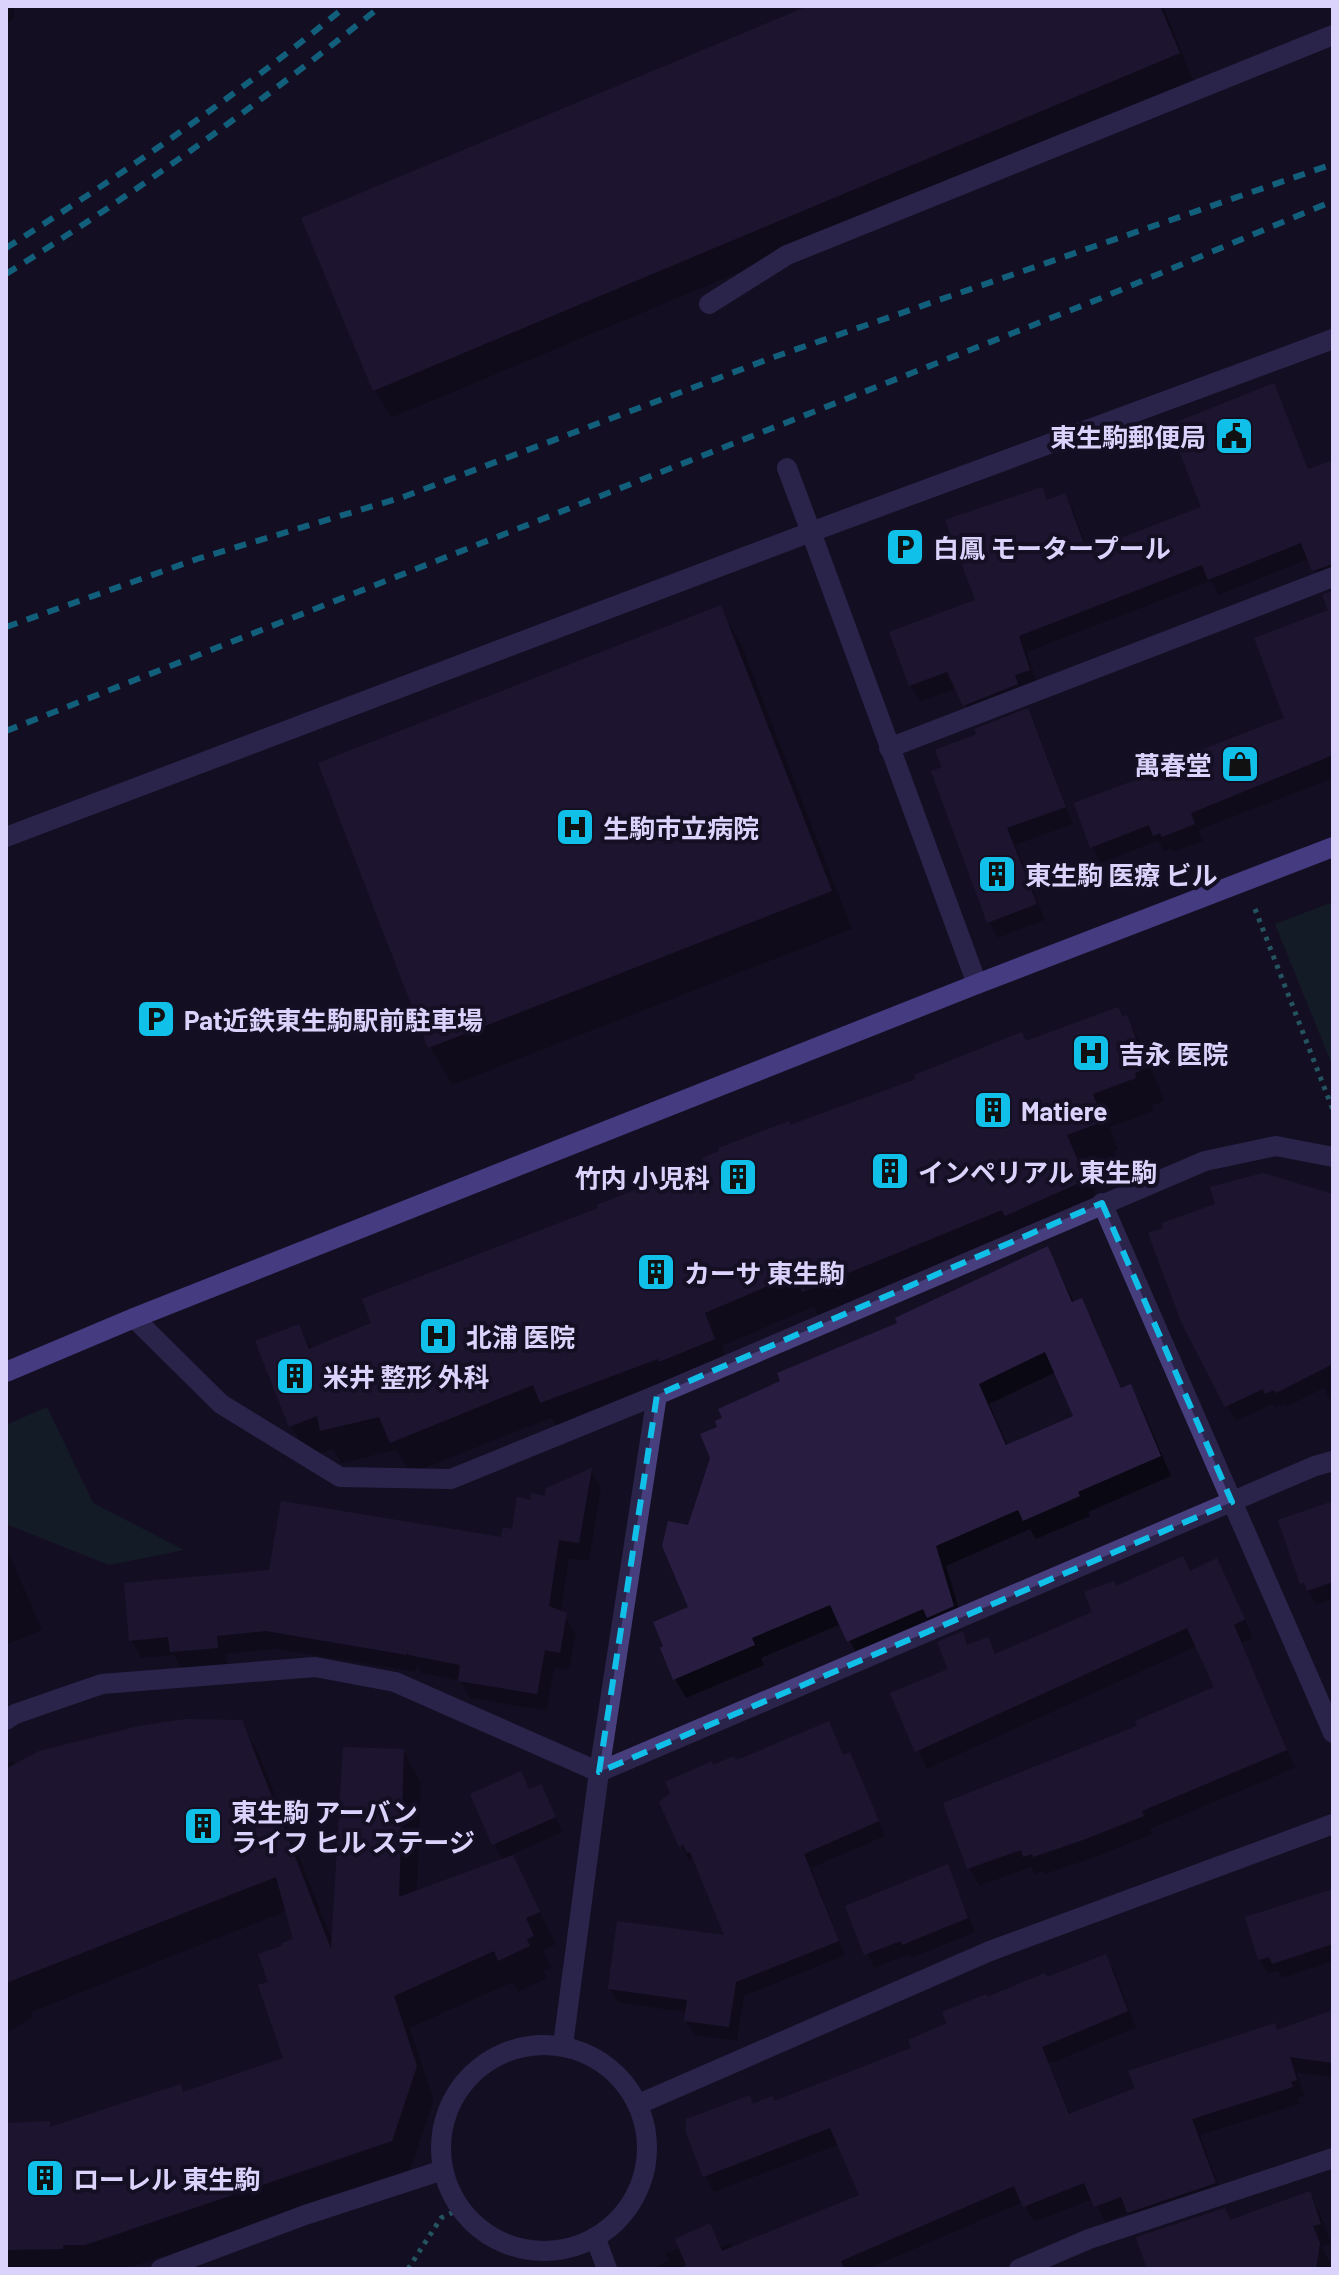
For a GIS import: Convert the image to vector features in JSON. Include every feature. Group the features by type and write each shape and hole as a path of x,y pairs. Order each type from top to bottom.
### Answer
{"street":[{"path":"709,304 787,255 1333,35"},
{"path":"6,837 811,532 1333,339"},
{"path":"787,468 977,984"},
{"path":"889,748 1333,577"},
{"path":"6,1372 134,1318 977,984 1333,847"},
{"path":"134,1318 221,1404 340,1477 451,1479 657,1395 1205,1161 1276,1146 1333,1157"},
{"path":"1102,1203 1333,1733"},
{"path":"563,2045 599,1772 657,1395"},
{"path":"6,1720 15,1714 102,1684 315,1667 395,1682 599,1772 1315,1466 1333,1461"},
{"path":"639,2104 990,1951 1333,1824"},
{"path":"563,2045 597,2058 639,2104 648,2147 639,2189 619,2219 595,2237 573,2247 552,2251 516,2248 483,2232 460,2209 449,2191 443,2170 441,2134 455,2094 479,2067 510,2049 563,2045"},
{"path":"1019,2269 1089,2239 1333,2158"},
{"path":"161,2269 305,2215 443,2170"},
{"path":"595,2237 607,2269"}],"path":[{"path":"1244,883 1333,1110"},
{"path":"408,2269 441,2218 460,2209"}],"highlighted area":[{"path":"1102,1203 1232,1502 599,1772 657,1395"}],"green space":[{"path":"1333,902 1333,1067 1275,924"},
{"path":"47,1407 93,1503 184,1550 109,1565 6,1524 6,1425"}],"building":[{"path":"808,6 1160,6 1180,53 373,391 301,218"},
{"path":"1274,383 1307,467 1309,469 1333,460 1333,564 1312,571 1301,543 1208,580 1202,565 1019,636 1030,670 1015,675 1018,684 963,706 947,672 909,686 889,632 975,600 945,520 1042,487 1047,500 1065,493 1087,551 1201,507 1169,425"},
{"path":"1333,591 1333,755 1191,813 1195,824 1162,837 1160,833 1153,836 1149,825 1090,848 1074,803 1186,761 1185,756 1284,718 1254,638 1328,610 1322,595"},
{"name":"生駒市立病院","path":"721,605 832,891 428,1048 318,763"},
{"path":"1028,708 1066,807 1007,828 1037,904 987,923 931,771 942,767 935,750 977,734 974,729"},
{"path":"1118,1007 1122,1017 1127,1015 1147,1068 1135,1073 1136,1078 1093,1094 1101,1117 1097,1118 1099,1123 1067,1135 1086,1180 1005,1216 1002,1210 802,1292 796,1274 705,1313 715,1339 540,1403 533,1385 390,1443 379,1417 320,1431 317,1416 289,1427 255,1341 299,1324 309,1349 371,1323 362,1299 598,1208 597,1205 704,1162 702,1158 719,1151 718,1148 916,1079 914,1075 1022,1032 1026,1041"},
{"path":"1263,1173 1333,1194 1333,1364 1276,1393 1274,1390 1265,1394 1263,1389 1225,1407 1182,1324 1148,1233 1163,1228 1162,1223 1215,1204 1210,1187"},
{"path":"1048,1246 1072,1302 1082,1298 1121,1388 1131,1384 1161,1456 1078,1492 1080,1496 1023,1521 1018,1510 936,1546 954,1606 927,1618 923,1609 847,1642 830,1605 752,1638 755,1645 673,1680 653,1622 688,1607 662,1546 668,1521 688,1525 710,1458 700,1434 717,1427 715,1421 722,1418 718,1409 780,1381 777,1373 897,1323 895,1318","holes":["1045,1352 1073,1416 1006,1445 979,1384"]},
{"path":"592,1468 579,1543 559,1540 549,1606 567,1613 560,1653 545,1650 537,1694 458,1681 460,1665 409,1655 407,1652 407,1655 266,1631 217,1636 218,1648 170,1652 168,1637 129,1641 124,1583 269,1570 281,1501 501,1537 503,1527 512,1529 517,1497 531,1500 531,1493 545,1496 546,1488"},
{"path":"1333,1501 1333,1582 1307,1591 1304,1583 1300,1584 1278,1520"},
{"path":"1183,1556 1190,1571 1217,1558 1245,1619 1234,1625 1287,1750 1142,1811 1144,1816 1083,1840 1033,1857 1032,1854 1023,1857 1021,1850 967,1869 943,1803 1137,1726 1135,1721 1214,1687 1187,1628 915,1752 890,1693 948,1669 937,1642 963,1631 967,1645 988,1637 995,1654 1092,1612 1084,1592 1114,1581 1116,1586"},
{"path":"186,1719 242,1720 331,1949 343,1747 404,1749 399,1897 513,1855 540,1912 526,1918 534,1936 527,1939 530,1946 498,1961 494,1951 394,1996 417,2066 392,2141 85,2245 63,2245 63,2249 6,2250 6,2123 50,2121 50,2127 181,2084 183,2092 283,2058 258,1985 268,1982 258,1954 293,1939 276,1877 6,1983 6,1769 39,1751 139,1726"},
{"path":"829,1721 843,1755 850,1752 879,1821 804,1854 839,1941 736,1982 729,2027 684,2021 687,2000 608,1989 617,1921 724,1935 690,1852 687,1853 683,1845 679,1847 659,1802 670,1793 665,1782 712,1761 713,1765 734,1756 736,1760 742,1758"},
{"path":"521,1771 529,1789 541,1784 556,1817 492,1845 470,1794"},
{"path":"948,1864 968,1918 902,1945 901,1941 864,1955 845,1906"},
{"path":"1333,1889 1333,1944 1272,1964 1269,1957 1258,1960 1245,1917"},
{"path":"1106,1954 1128,2011 1042,2047 1069,2114 1135,2088 1128,2071 1275,2023 1277,2030 1333,2010 1333,2063 1290,2057 1297,2080 1291,2082 1293,2087 1192,2119 1216,2183 1127,2213 1121,2197 1094,2207 1084,2183 1023,2207 1014,2186 841,2261 844,2269 680,2269 686,2265 675,2239 710,2223 722,2251 859,2195 830,2128 703,2177 686,2133 686,2119 750,2095 753,2104 772,2096 774,2101 911,2048 908,2040 947,2023 942,2012 1045,1973 1047,1977"},
{"path":"1310,2191 1321,2224 1313,2226 1320,2243 1316,2269 1147,2269 1136,2237 1225,2208 1230,2220"}],"railway":[{"path":"6,248 180,132 346,6"},
{"path":"6,274 198,146 381,6"},
{"path":"6,627 197,559 403,497 774,357 1333,164"},
{"path":"6,731 1099,299 1333,201"}],"place":[{"name":"東生駒郵便局","path":"1234,436"},
{"name":"白鳳 モータープール","path":"905,547"},
{"name":"萬春堂","path":"1240,764"},
{"name":"生駒市立病院","path":"575,827"},
{"name":"東生駒 医療 ビル","path":"997,874"},
{"name":"Pat近鉄東生駒駅前駐車場","path":"156,1019"},
{"name":"吉永 医院","path":"1091,1053"},
{"name":"Matiere","path":"993,1110"},
{"name":"インペリアル 東生駒","path":"890,1171"},
{"name":"竹内 小児科","path":"738,1177"},
{"name":"カーサ 東生駒","path":"656,1272"},
{"name":"北浦 医院","path":"438,1336"},
{"name":"米井 整形 外科","path":"295,1376"},
{"name":"東生駒 アーバン ライフ ヒル ステージ","path":"203,1826"},
{"name":"ローレル 東生駒","path":"45,2178"}]}
